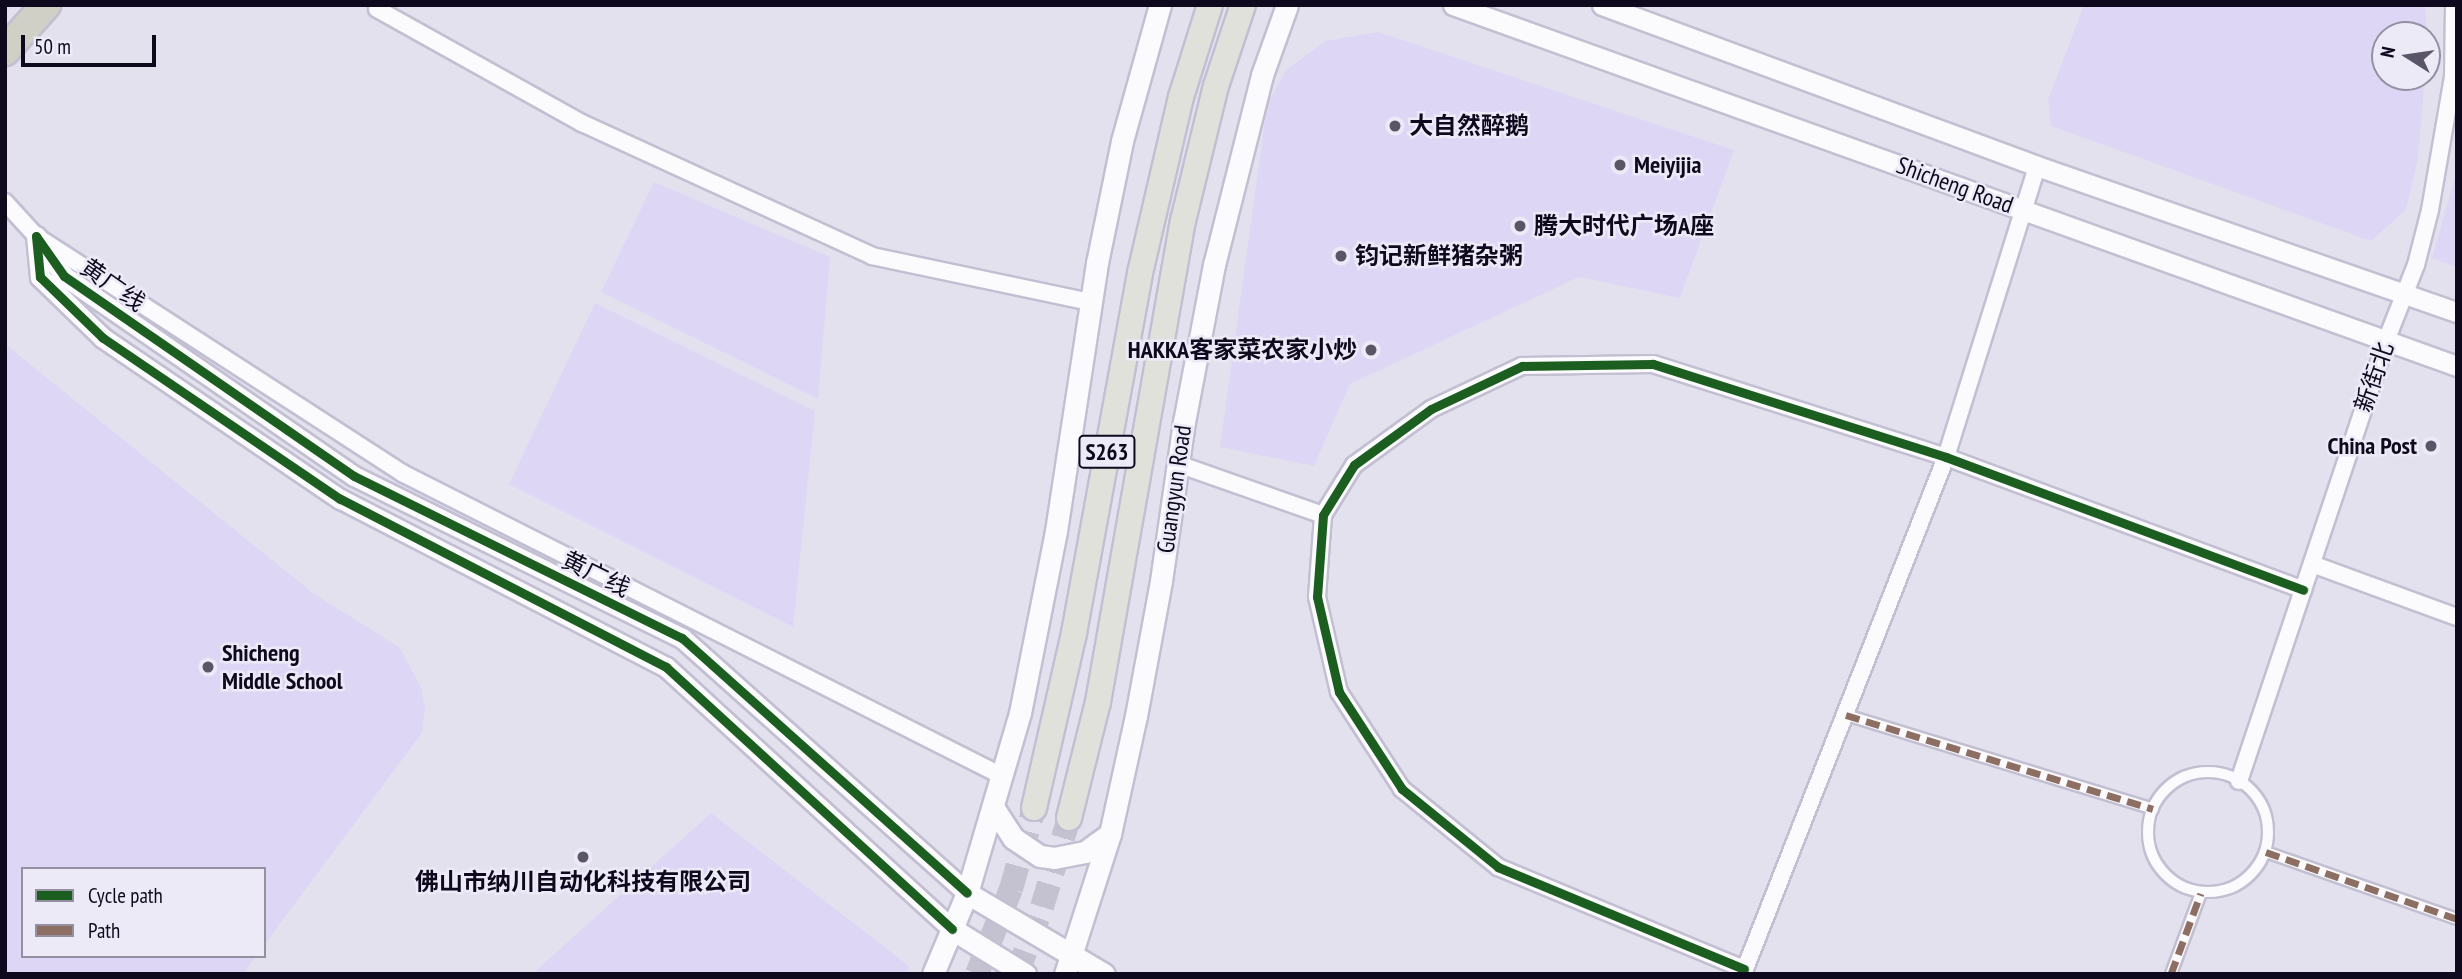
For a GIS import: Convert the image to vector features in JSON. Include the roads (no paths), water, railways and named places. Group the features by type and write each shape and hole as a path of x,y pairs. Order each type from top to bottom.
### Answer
{"highway":[{"path":"5,51 46,5"}],"main road":[{"name":"S263","path":"933,974 967,893 1020,713 1056,531 1091,302 1122,141 1160,5"},
{"name":"S263","path":"1034,808 1074,633 1140,273 1181,97 1210,5"},
{"name":"Guangyun Road","path":"1069,818 1098,702 1168,299 1213,98 1243,5"},
{"name":"Guangyun Road","path":"1068,965 1110,834 1156,608 1178,464 1214,265 1262,75 1292,7"},
{"path":"993,807 1013,838 1040,856 1054,858 1085,852 1110,834"},
{"path":"967,893 1068,965 1104,974"},
{"path":"952,929 1025,974"}],"street":[{"name":"Shicheng Road","path":"1453,5 2457,366"},
{"name":"Shicheng Road","path":"1602,5 2038,166 2457,312"},
{"name":"新街北","path":"2239,781 2386,341 2416,265 2430,210 2453,77 2454,5"},
{"path":"377,9 582,122 872,256 1091,302"},
{"path":"2038,166 1946,457 1744,971 1498,867 1402,789 1339,692 1317,597 1323,515 1354,465 1431,409 1522,366 1653,364 1946,457 2303,590"},
{"name":"黄广线","path":"5,202 36,236 64,276 354,475 682,638 967,893"},
{"path":"36,236 402,473 1002,776"},
{"name":"黄广线","path":"36,236 40,276 103,338 340,499 666,667 952,929"},
{"path":"1178,464 1323,515"},
{"path":"2312,564 2457,617"},
{"path":"1846,715 2153,809"},
{"path":"2213,771 2239,781 2251,788 2263,805 2269,831 2266,852 2256,871 2240,884 2222,892 2201,893 2181,887 2164,874 2153,856 2148,836 2153,809 2158,799 2173,783 2192,774 2213,771"},
{"path":"2266,852 2457,919"},
{"path":"2171,974 2201,893"}],"tunnel":[{"path":"977,974 1011,889 1034,808"},
{"path":"1017,974 1042,907 1069,818"}],"place":[{"name":"大自然醉鹅","path":"1395,126"},
{"name":"Meiyijia","path":"1620,165"},
{"name":"腾大时代广场A座","path":"1520,226"},
{"name":"钧记新鲜猪杂粥","path":"1341,256"},
{"name":"HAKKA客家菜农家小炒","path":"1371,350"},
{"name":"China Post","path":"2431,446"},
{"name":"Shicheng Middle School","path":"208,667"},
{"name":"佛山市纳川自动化科技有限公司","path":"583,857"}]}
